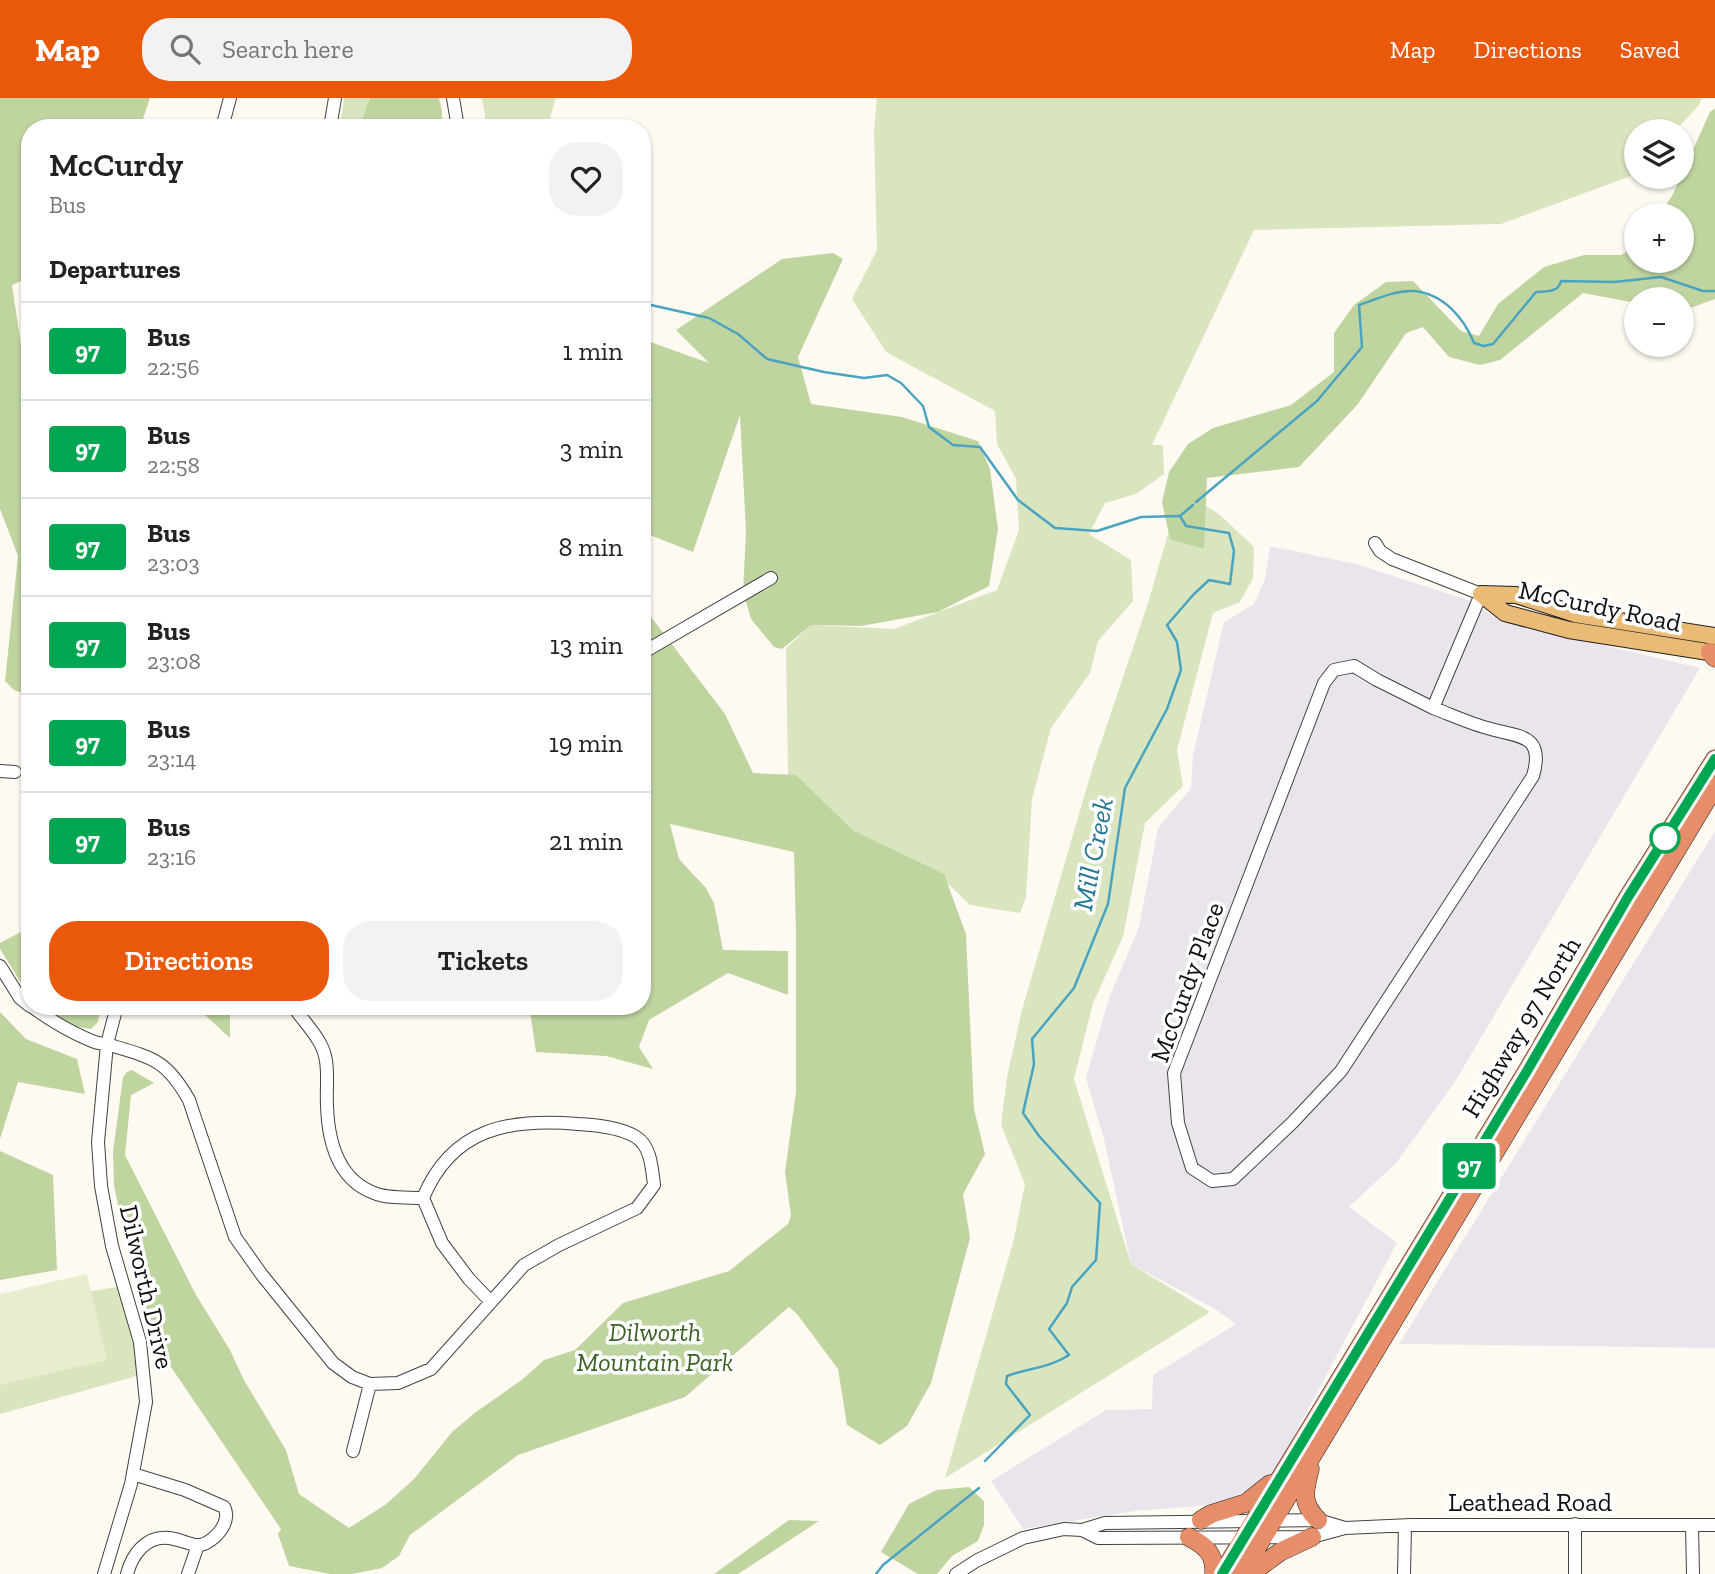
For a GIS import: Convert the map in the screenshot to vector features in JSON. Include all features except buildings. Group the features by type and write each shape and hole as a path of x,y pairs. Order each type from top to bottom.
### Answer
{"highway":[{"name":"Highway 97 North","path":"1222,1574 1527,1071 1628,897 1715,759"},
{"name":"Highway 97 North","path":"1241,1574 1715,786"},
{"path":"1250,1574 1315,1528 1306,1500 1313,1457"},
{"path":"1201,1520 1246,1503 1281,1475"},
{"path":"1189,1537 1210,1551 1214,1574"}],"main road":[{"name":"McCurdy Road","path":"1481,594 1505,613 1569,630 1714,650"}],"street":[{"path":"224,119 230,98"},
{"path":"331,119 334,98"},
{"path":"453,98 456,119"},
{"name":"McCurdy Road","path":"1375,543 1380,551 1392,559 1481,594"},
{"path":"651,648 771,578"},
{"path":"1433,708 1481,594"},
{"name":"McCurdy Place","path":"1354,666 1433,708 1493,730 1519,734 1527,739 1536,756 1533,776 1341,1071 1293,1122 1233,1178 1212,1181 1192,1168 1178,1123 1174,1073 1324,683 1334,670 1354,666"},
{"path":"0,771 15,772"},
{"path":"0,966 21,999"},
{"path":"43,1015 95,1043 147,1056 163,1064 178,1080 189,1100 235,1237 332,1363 352,1377 370,1384 398,1383 431,1369 524,1265 559,1245 638,1208 654,1185 651,1159 637,1137 604,1126 555,1122 515,1123 467,1141 430,1181 423,1198 442,1243 469,1279 490,1301"},
{"name":"Dilworth Drive","path":"104,1574 133,1474 146,1402 140,1342 112,1246 101,1186 98,1142 107,1044 115,1015"},
{"path":"299,1015 326,1056 328,1125 332,1150 343,1170 358,1185 377,1195 423,1198"},
{"path":"353,1451 370,1384"},
{"path":"127,1574 131,1560 147,1541 164,1537 198,1545 207,1542 221,1530 227,1517 224,1507 185,1490 133,1474"},
{"name":"Leathead Road","path":"1082,1530 1105,1523 1201,1520 1274,1521 1315,1528 1405,1525 1715,1525"},
{"path":"1574,1574 1575,1524"},
{"path":"1404,1574 1405,1525"},
{"path":"1692,1525 1693,1574"},
{"name":"Leathead Road","path":"1082,1530 1098,1538 1264,1537 1315,1528"},
{"path":"956,1574 976,1560 1023,1538 1063,1529 1082,1530"},
{"path":"188,1574 198,1545"}],"shaded area":[{"path":"1270,546 1356,564 1468,600 1501,621 1700,668 1453,1085 1396,1163 1349,1207 1397,1243 1274,1473 1224,1504 1135,1511 1023,1529 991,1481 1106,1410 1152,1409 1153,1375 1236,1324 1215,1309 1131,1264 1104,1139 1086,1078 1109,998 1139,927 1158,828 1191,788 1193,755 1224,622 1254,604 1265,579"},
{"path":"1715,831 1715,1348 1399,1344"}],"green space":[{"path":"0,98 150,98 143,119 21,119 21,281 12,285 21,345 21,693 5,681 18,556 0,509"},
{"path":"344,98 424,98 402,119 340,119"},
{"path":"370,98 439,98 442,112 442,119 362,119"},
{"path":"482,98 556,98 550,119 486,119"},
{"path":"877,98 1702,98 1686,119 1624,119 1624,178 1501,224 1254,230 1152,445 1163,445 1164,474 1136,494 1105,503 1089,534 1131,560 1133,601 1098,641 1090,673 1051,728 1032,799 1026,897 1020,913 970,905 946,882 854,831 801,780 788,775 786,648 811,625 894,629 997,590 1019,530 1016,479 997,444 995,411 886,352 852,299 877,250 874,132"},
{"path":"1715,108 1715,299 1694,307 1694,287 1624,287 1624,301 1583,293 1500,360 1480,365 1449,357 1423,327 1406,333 1358,404 1299,467 1207,478 1204,549 1170,539 1162,502 1169,472 1188,444 1213,428 1291,405 1334,372 1334,333 1354,305 1386,282 1413,281 1461,331 1479,336 1498,304 1544,267 1584,255 1624,253 1624,273 1694,273 1694,203 1667,203 1675,189 1694,189 1694,147 1710,112"},
{"path":"833,253 843,259 798,357 811,404 902,417 978,441 990,469 998,529 989,586 938,612 861,626 811,625 782,649 774,647 751,619 743,592 746,532 740,415 693,552 651,536 651,342 709,363 676,330 782,259"},
{"path":"1181,489 1220,515 1254,547 1253,578 1240,602 1213,613 1177,750 1183,786 1145,823 1123,937 1093,1003 1074,1079 1131,1264 1210,1312 945,1478 1014,1239 1025,1184 1001,1125 1007,1077 1022,1010 1093,766 1148,603"},
{"name":"Dilworth Mountain Park","path":"651,617 725,714 753,773 796,775 854,831 944,874 966,934 974,1109 985,1154 963,1194 970,1238 931,1383 907,1426 880,1445 847,1425 838,1369 789,1307 685,1397 518,1455 410,1535 399,1556 382,1568 352,1574 330,1574 289,1566 278,1534 281,1529 154,1342 114,1185 113,1152 123,1077 132,1070 154,1083 131,1095 125,1155 196,1295 286,1450 299,1494 349,1528 385,1505 414,1479 452,1432 476,1412 523,1379 544,1360 575,1350 623,1303 729,1271 788,1224 791,1216 785,1172 796,1092 794,852 670,824 679,859 706,888 714,903 723,950 788,951 788,995 728,973 649,1020 639,1047 653,1069 606,1056 536,1052 531,1015 651,1015"},
{"path":"21,932 21,983 0,949 0,943"},
{"path":"0,1012 26,1039 77,1059 85,1094 18,1082 0,1139"},
{"path":"54,1015 99,1015 98,1022 91,1029 73,1026"},
{"path":"205,1015 230,1015 230,1038"},
{"path":"0,1151 53,1175 57,1270 0,1280"},
{"path":"87,1274 107,1360 0,1385 0,1294"},
{"path":"123,1286 144,1374 0,1414 0,1306"},
{"path":"969,1487 984,1501 984,1525 978,1541 952,1556 937,1574 918,1574 881,1552 909,1504 937,1490"},
{"path":"789,1520 819,1521 738,1574 714,1574"}],"waterway":[{"name":"Mill Creek","path":"1196,502 1317,401 1362,347 1359,305 1399,292 1413,291 1434,296 1458,316 1474,343 1484,346 1493,344 1536,292 1555,289 1561,281 1614,282 1661,277 1703,291 1715,291"},
{"path":"651,305 709,318 738,334 767,359 864,378 887,375 901,383 923,406 929,427 953,445 980,447 1018,500 1055,528 1097,531 1141,517 1179,516"},
{"name":"Mill Creek","path":"985,1461 1030,1415 1006,1384 1007,1376 1061,1360 1069,1355 1049,1329 1067,1303 1072,1287 1096,1260 1100,1203 1039,1136 1023,1113 1034,1064 1032,1039 1074,988 1108,904 1125,788 1167,709 1181,670 1177,642 1167,625 1209,580 1230,584 1234,551 1229,533 1186,526 1180,516 1193,505"},
{"name":"Mill Creek","path":"876,1574 883,1565 979,1488"}],"bus line":[{"name":"97","path":"1222,1574 1527,1071 1628,897 1715,759"}]}
